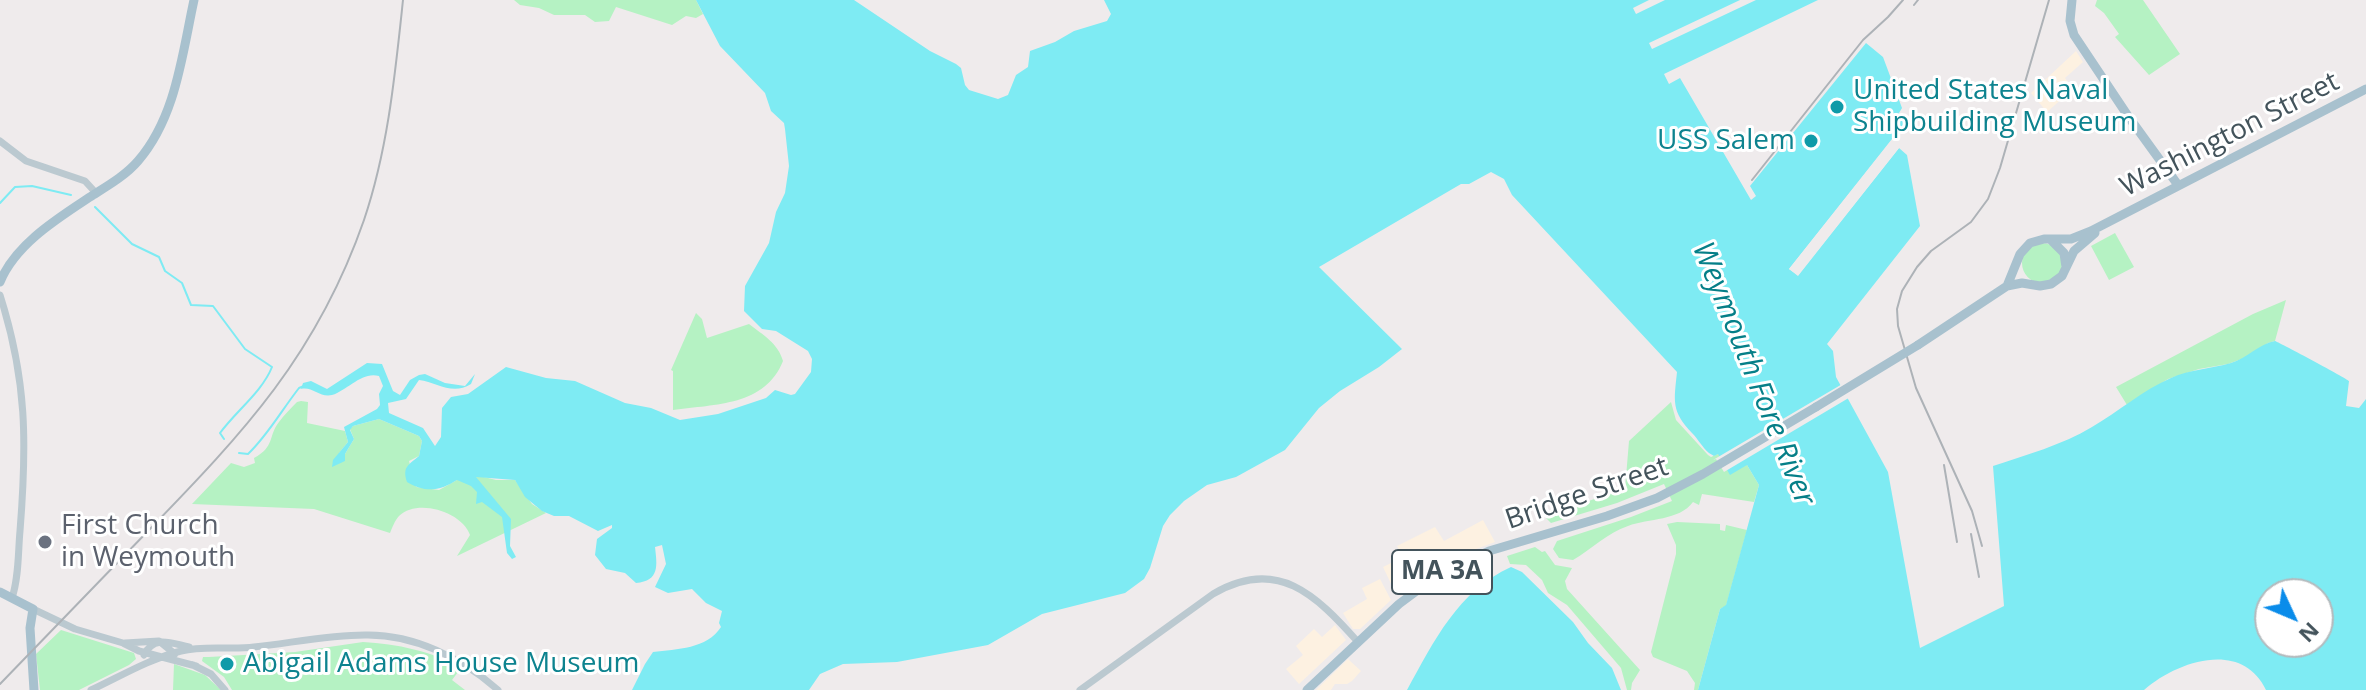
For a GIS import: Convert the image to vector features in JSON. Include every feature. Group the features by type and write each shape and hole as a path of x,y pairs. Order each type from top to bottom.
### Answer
{"main road":[{"path":"0,282 14,257 64,214 133,167 157,134 176,86 194,0"},
{"path":"2072,0 2070,21 2074,35 2178,185"},
{"name":"Washington Street","path":"2051,240 2071,239 2114,220 2366,89"},
{"name":"Washington Street","path":"2066,267 2080,246 2114,220"},
{"path":"2051,240 2064,253 2066,267 2062,276 2051,284 2007,286 2023,248 2030,243 2051,240"},
{"path":"2019,259 2021,271 2034,285"},
{"name":"Bridge Street","path":"1307,690 1419,587 1459,563 1657,498 1703,474 1918,345 2007,286"},
{"path":"0,592 33,609 30,628 34,690"}],"street":[{"path":"0,141 26,161 85,181 96,193"},
{"path":"0,295 20,371 25,427 23,489 12,598"},
{"path":"1080,690 1209,596 1240,581 1272,579 1301,589 1323,605 1358,642"},
{"path":"33,609 70,627 145,653 196,666"},
{"path":"91,690 138,666 174,653 374,635 416,643 444,653 473,669 498,690"},
{"path":"123,643 159,641 199,649"},
{"path":"138,666 150,645 159,641"},
{"path":"159,641 211,674 225,690"}],"shaded area":[{"path":"2076,51 2083,62 2065,78 2073,89 2047,112 2031,93"},
{"path":"1483,520 1495,542 1452,558 1400,593 1394,590 1383,567 1403,557 1397,546 1435,527 1444,541"},
{"path":"1380,579 1391,600 1360,629 1353,629 1343,613 1367,599 1362,588"},
{"path":"1335,625 1346,640 1299,684 1286,669 1303,655 1296,646 1314,629 1322,637"},
{"path":"1348,659 1361,671 1352,681 1335,684 1331,690 1316,690"}],"green space":[{"path":"514,0 696,0 703,14 696,18 686,16 672,25 616,7 609,21 595,22 585,15 554,15 539,8 520,5"},
{"path":"2097,0 2143,0 2180,54 2149,75 2115,37 2119,34 2095,6"},
{"path":"2115,233 2134,267 2109,280 2091,246"},
{"path":"2042,243 2056,249 2062,263 2056,277 2042,283 2028,277 2022,263 2028,249"},
{"path":"2286,300 2275,341 2247,357 2168,379 2127,405 2116,387 2253,314"},
{"path":"696,313 702,319 707,338 749,324 765,336 778,349 783,361 775,376 752,395 737,400 673,410 671,370"},
{"path":"301,401 308,402 307,423 345,431 348,442 339,453 345,454 354,439 350,429 353,426 379,419 419,436 422,441 419,456 409,461 416,487 439,490 457,480 480,476 515,480 532,504 546,513 457,556 470,535 458,520 439,510 417,508 407,511 398,518 390,533 314,509 192,504 231,463 244,467 255,463 254,458 268,445 279,422"},
{"path":"1671,402 1676,420 1708,455 1718,454 1747,465 1759,485 1754,502 1702,494 1699,505 1693,502 1672,516 1620,529 1573,560 1559,558 1553,549 1557,541 1672,501 1664,484 1617,503 1551,523 1546,518 1549,514 1625,489 1629,441"},
{"path":"1667,524 1720,524 1720,530 1725,531 1726,525 1747,530 1726,606 1720,609 1698,690 1694,690 1695,683 1687,671 1653,657 1651,652 1676,554 1676,545"},
{"path":"1535,547 1545,551 1555,565 1572,568 1565,581 1567,589 1640,670 1631,690 1627,690 1621,668 1567,605 1548,593 1542,580 1526,565 1510,564 1507,556"},
{"path":"61,630 134,653 136,659 79,690 40,690 36,654"},
{"path":"363,642 414,649 450,662 461,668 452,680 465,690 232,690 224,677 202,661 203,657 295,652"},
{"path":"174,664 205,675 221,690 173,690"}],"water":[{"name":"Weymouth Fore River","path":"696,0 854,0 930,51 956,64 961,68 969,90 998,99 1008,95 1016,75 1028,67 1030,51 1074,31 1107,21 1111,14 1104,0 1649,0 1633,8 1636,14 1665,0 1740,0 1649,43 1652,49 1756,0 1818,0 1664,74 1669,84 1680,78 1751,200 1756,196 1750,186 1866,43 1883,57 1902,108 1899,113 1907,120 1789,269 1798,275 1899,148 1907,155 1920,226 1827,344 1833,351 1836,377 1888,472 1920,648 2004,606 1993,466 2080,433 2171,378 2231,363 2275,341 2349,381 2346,406 2359,408 2366,399 2366,690 2266,690 2255,674 2241,664 2208,660 2174,671 2144,690 1698,690 1720,609 1726,605 1759,485 1747,465 1730,475 1718,454 1714,456 1704,448 1677,412 1677,372 1512,195 1504,179 1491,172 1469,184 1461,184 1319,267 1402,349 1319,408 1285,450 1236,477 1207,485 1184,501 1163,526 1144,579 1125,593 1042,614 988,645 897,662 843,664 820,674 809,690 632,690 653,652 700,644 721,627 722,611 706,603 692,589 668,593 655,587 666,564 662,545 655,547 653,575 644,582 636,583 625,573 606,569 595,555 597,539 612,525 598,531 569,516 554,516 525,497 515,480 476,477 511,519 510,546 516,557 512,559 507,553 502,517 482,502 476,504 477,492 471,486 457,480 445,486 426,489 407,482 406,469 419,456 422,441 419,436 379,419 353,426 350,430 354,439 345,454 345,461 332,467 333,460 348,442 344,427 380,405 379,394 383,386 379,376 361,378 332,395 301,389 303,383 311,381 327,389 367,363 382,364 393,391 400,395 410,380 419,375 465,386 475,374 471,384 457,389 419,380 406,399 388,403 389,413 423,428 435,446 441,437 442,408 451,397 468,394 506,367 546,378 575,381 625,403 651,408 680,420 718,414 766,398 775,390 795,394 811,372 812,359 808,351 776,331 762,329 744,311 745,286 769,243 776,212 785,193 789,166 784,123 771,111 765,93 720,46"},
{"path":"1511,567 1522,572 1573,622 1612,668 1621,690 1407,690 1449,619 1476,589"}],"pier":[{"path":"1891,141 1894,144 1795,268 1797,270 1896,145 1899,148 1798,276 1789,269"},
{"path":"1844,383 1852,396 1724,472 1716,459 1713,460"}],"waterway":[{"path":"0,203 15,187 32,186 71,195"},
{"path":"95,207 132,244 159,257 165,271 182,283 191,305 213,306 245,349 272,367 255,393 220,433 224,439"},
{"path":"239,453 248,454 255,447 299,388 304,386"}],"railway":[{"path":"0,684 216,460 274,389 324,312 364,220 379,166 390,112 403,0"},
{"path":"1752,180 1863,40 1903,0"},
{"path":"1914,5 1918,0"},
{"path":"1982,546 1972,511 1916,388 1898,326 1897,309 1902,291 1917,267 1931,251 1971,222 1988,199 2049,0"},
{"path":"1944,465 1957,542"},
{"path":"1971,534 1979,577"}],"place":[{"name":"United States Naval Shipbuilding Museum","path":"1837,107"},
{"name":"USS Salem","path":"1811,141"},
{"name":"First Church in Weymouth","path":"45,542"},
{"name":"Abigail Adams House Museum","path":"227,664"}]}
